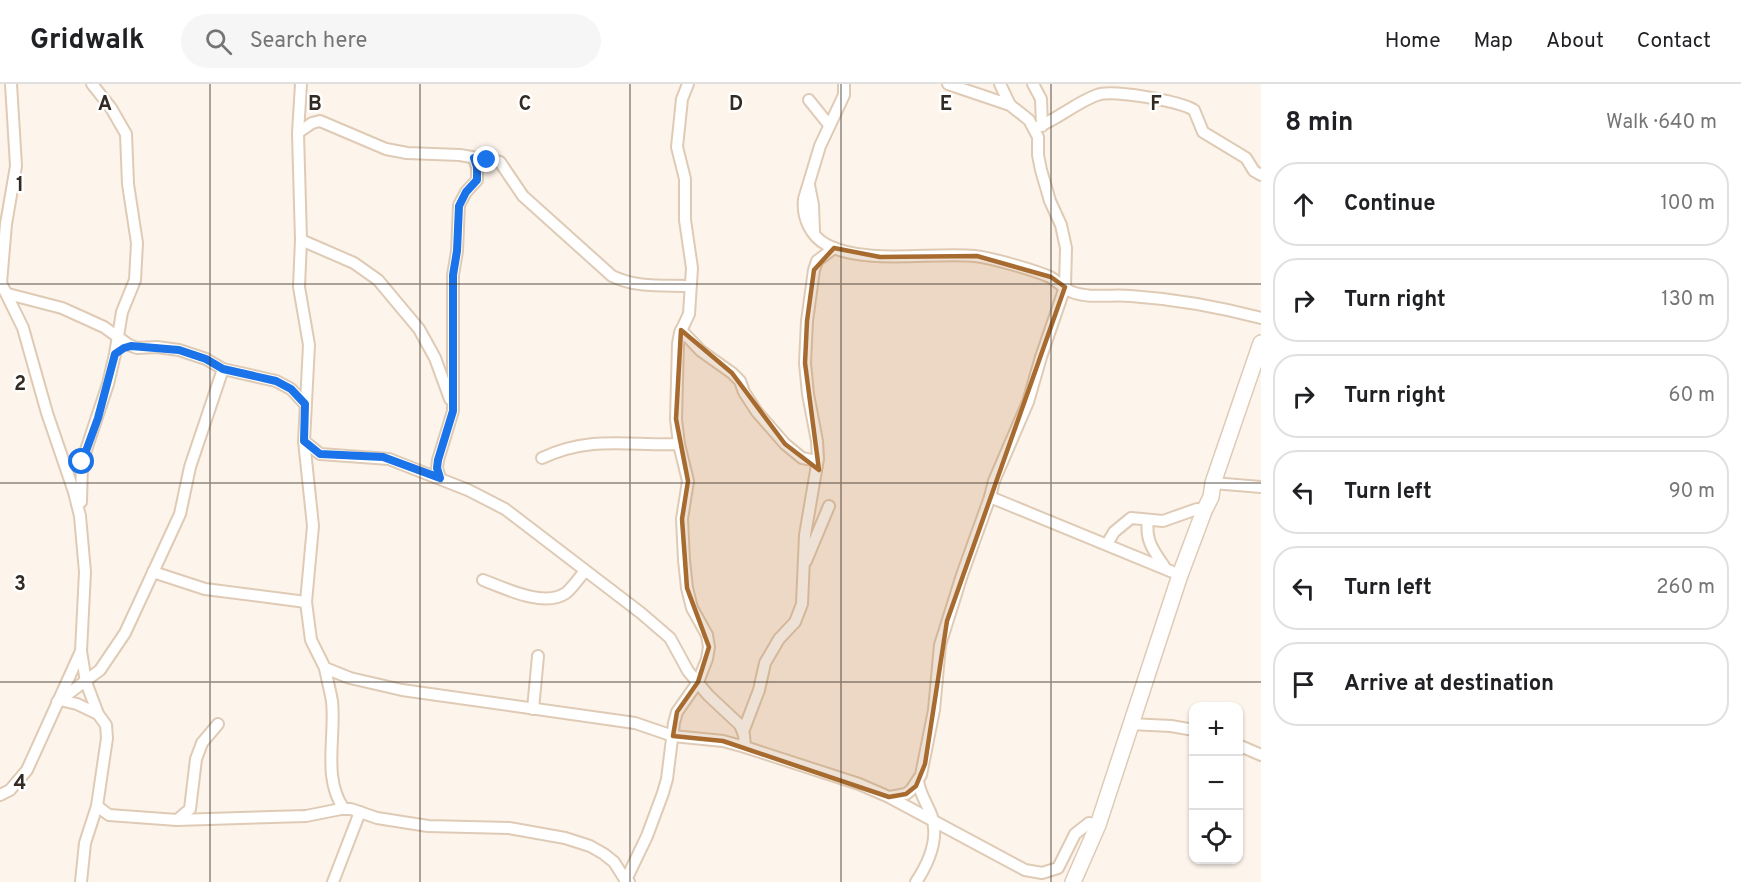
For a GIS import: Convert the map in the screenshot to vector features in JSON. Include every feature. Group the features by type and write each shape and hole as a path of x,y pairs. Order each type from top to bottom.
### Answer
{"main road":[{"path":"1073,882 1098,825 1130,724 1173,572 1211,497 1213,483 1261,343"}],"street":[{"path":"11,84 16,165 6,224 1,282 23,328 47,413 81,516"},
{"path":"81,882 85,843 97,806 106,760 107,738 106,725 98,714 86,682 81,651 85,572 81,516 82,462 98,418 115,354 122,312 136,275 136,228 128,184 126,134 111,108 92,84"},
{"path":"301,84 299,287 309,345 304,441 313,526 306,602 311,640 325,668 332,702 331,764 334,789 344,809"},
{"path":"627,882 663,793 677,712 698,682 707,659 709,643 704,628 692,608 687,588 682,519 688,481 679,444 676,419 676,364 681,330 688,314 692,260 685,220 685,179 677,147 682,99 688,84"},
{"path":"948,84 1010,105 1038,127"},
{"path":"1000,84 1010,105"},
{"path":"889,797 906,794 911,790 918,781 924,764 940,645 994,481 1028,402 1065,287 1066,248 1061,225 1050,201 1041,170 1038,155 1038,127 1041,99 1033,84"},
{"path":"1090,98 1092,84"},
{"path":"846,87 820,146 808,184 813,206 814,233 825,244 834,248 880,256 924,254 977,256 1051,277 1072,292 1163,300 1261,318"},
{"path":"1038,127 1101,93 1162,100 1189,107 1196,113 1203,132 1246,158 1251,167 1261,175"},
{"path":"809,100 829,125"},
{"path":"299,132 312,123 320,121 386,149 407,153 440,153 495,161 502,164 523,196 612,276 625,283 690,286"},
{"path":"440,478 437,468 438,460 453,411 453,275 457,251 459,206 466,192 477,180 474,158"},
{"path":"301,240 354,263 369,272 388,291 419,329 435,358 453,411"},
{"path":"743,732 759,690 765,663 779,639 795,622 802,604 805,535 817,461 817,441 805,363 807,321 813,270 817,261 834,248"},
{"path":"8,294 62,308 104,327 131,346"},
{"path":"681,330 701,351 740,381 757,412 815,473"},
{"path":"115,354 131,346 179,350 206,359 223,369 276,381 291,389 305,404"},
{"path":"59,701 100,670 125,633 180,514 190,467 223,369"},
{"path":"304,441 320,454 383,457 440,478 505,509 641,613 670,638 688,671 708,695 735,718 743,732 745,747"},
{"path":"542,458 570,446 592,443 679,444"},
{"path":"802,458 817,461"},
{"path":"1213,483 1261,488"},
{"path":"990,497 1173,572"},
{"path":"804,570 829,506"},
{"path":"1107,544 1114,532 1131,518 1163,521 1197,509 1204,511"},
{"path":"1148,520 1149,544 1173,572"},
{"path":"483,580 519,595 551,598 567,592 585,571"},
{"path":"153,572 205,589 306,602"},
{"path":"0,795 10,790 27,770 81,651"},
{"path":"533,709 538,656"},
{"path":"325,668 350,678 402,690 635,723 673,736 723,741 745,747 859,784 889,797 1025,870 1042,873 1058,868 1078,830 1089,823 1098,825"},
{"path":"59,701 77,704 98,714"},
{"path":"177,820 190,809 196,759 202,743 218,724"},
{"path":"1130,724 1189,729"},
{"path":"1243,747 1261,755"},
{"path":"916,882 922,874 933,847 933,819 920,793 918,781"},
{"path":"97,806 109,815"},
{"path":"92,823 109,815 177,820 306,816 351,809 377,818 428,826 509,828 573,840 604,854 614,862 627,882"},
{"path":"333,882 360,812"}],"highlighted area":[{"path":"834,248 880,257 977,256 1051,277 1065,287 947,621 925,764 916,786 906,794 889,797 723,741 673,736 677,712 698,682 709,647 687,588 682,519 688,481 676,419 681,330 732,373 785,444 819,470 805,363 807,321 814,270"}],"route":[{"path":"82,462 98,418 115,354 131,346 157,347 179,350 206,359 223,369 276,381 291,389 305,404 304,441 320,454 383,457 440,478 437,468 438,460 453,411 453,275 457,251 459,206 462,197 477,180 478,174 474,158 487,160"}]}
